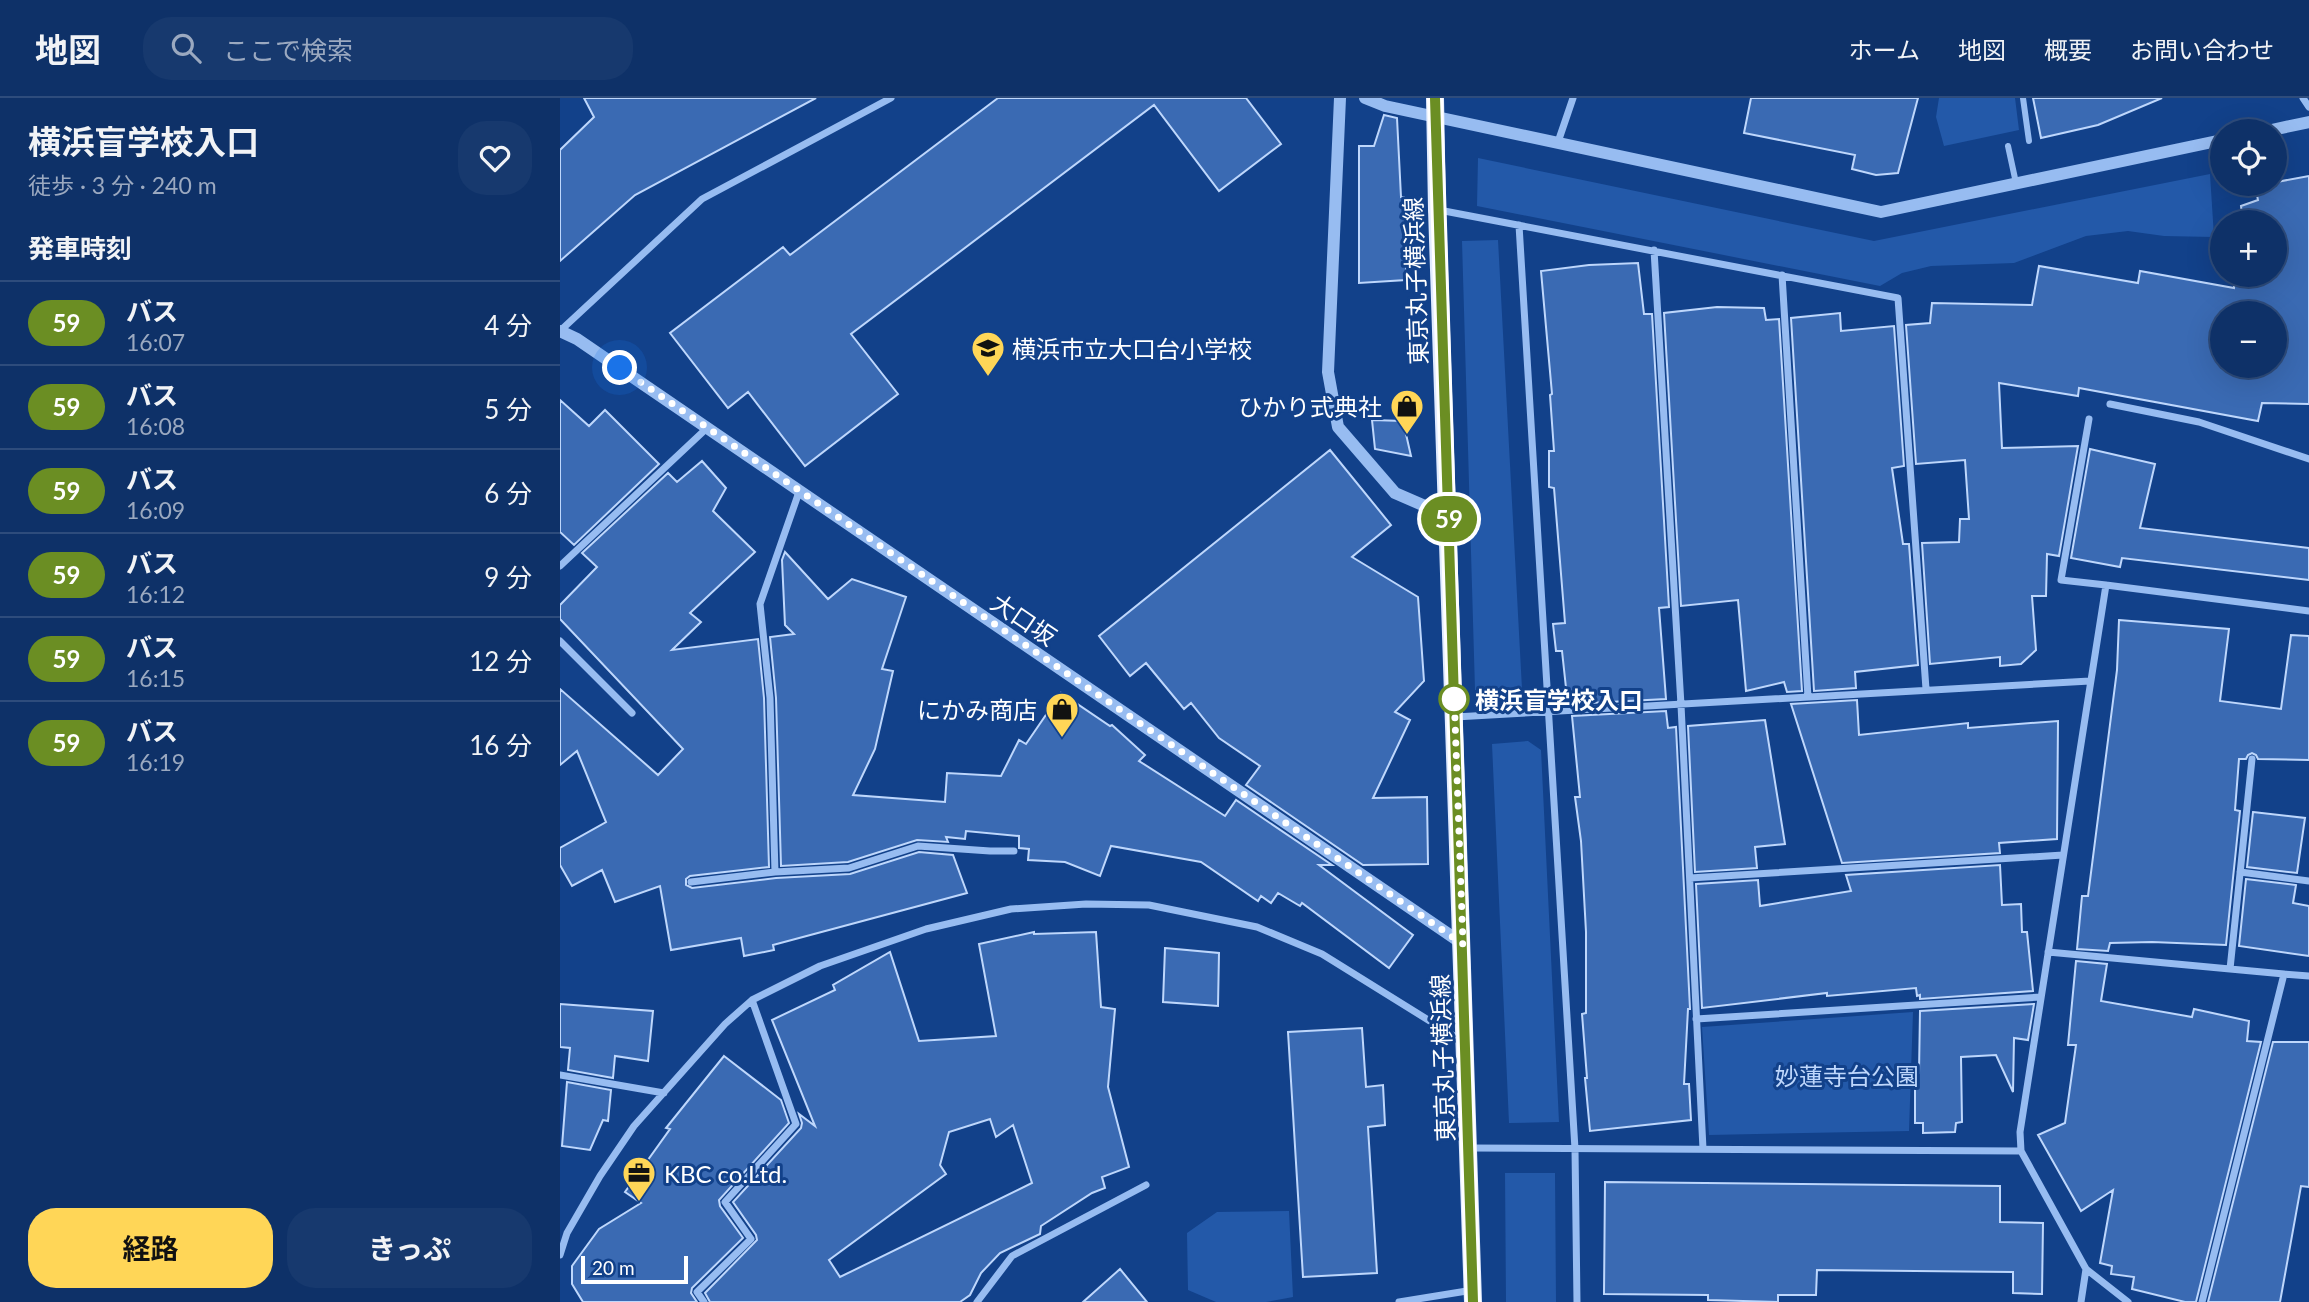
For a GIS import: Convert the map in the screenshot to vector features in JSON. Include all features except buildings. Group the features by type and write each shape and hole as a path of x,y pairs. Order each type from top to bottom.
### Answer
{"main road":[{"name":"東京丸子横浜線","path":"1435,98 1473,1296"}],"street":[{"path":"560,331 702,199 891,98"},
{"path":"1340,98 1328,372 1338,427 1395,493 1448,516"},
{"path":"1365,98 1385,106 1881,212 2210,143"},
{"path":"1558,142 1573,98"},
{"path":"2023,98 2029,141"},
{"path":"2303,98 2309,107"},
{"path":"2287,127 2309,122"},
{"path":"2008,146 2016,183"},
{"path":"1437,209 1898,298 1926,690"},
{"path":"1519,225 1575,1149 1577,1302"},
{"path":"1654,250 1681,705 1703,1149"},
{"path":"1782,275 1808,697"},
{"name":"大口坂","path":"560,331 577,339 1463,944"},
{"path":"2110,404 2199,422 2309,460"},
{"path":"2089,419 2061,580 2309,611"},
{"path":"560,565 707,428"},
{"path":"775,872 769,698 760,604 799,492"},
{"path":"2106,585 2020,1132 2021,1152 2086,1269 2129,1302"},
{"path":"560,641 632,713"},
{"path":"1455,718 2090,681"},
{"path":"2230,969 2252,759"},
{"path":"691,882 775,872 849,868 918,846 1014,850"},
{"path":"1690,878 2063,855"},
{"path":"2240,872 2309,881"},
{"path":"560,1255 564,1232 634,1126 726,1024 752,1000 820,966 926,929 1011,909 1086,904 1149,905 1257,927 1322,954 1466,1043"},
{"path":"2048,952 2309,976"},
{"path":"2202,1302 2284,974"},
{"path":"1696,1019 2041,997"},
{"path":"704,1302 698,1292 751,1239 725,1202 796,1124 752,1000"},
{"path":"560,1075 664,1093"},
{"path":"1469,1148 2021,1152"},
{"path":"977,1302 1012,1256 1146,1185"},
{"path":"2081,1302 2086,1269"},
{"path":"1399,1302 1445,1294 1473,1296"},
{"path":"1436,1302 1445,1294"}],"green space":[{"path":"1939,98 2015,98 2019,130 1944,146 1936,117"},
{"path":"1478,158 1874,241 2210,174 2212,210 2210,210 2210,237 2164,236 2128,231 2086,236 2014,263 1931,266 1902,273 1880,286 1477,206"},
{"path":"1498,240 1522,689 1475,690 1462,241"},
{"path":"1528,741 1541,750 1559,1122 1509,1123 1492,744"},
{"name":"妙蓮寺台公園","path":"1913,1012 1909,1131 1709,1135 1702,1027"},
{"path":"1505,1173 1555,1173 1556,1302 1506,1302"},
{"path":"1289,1211 1293,1297 1266,1302 1216,1302 1188,1290 1187,1233 1217,1212"}],"bus line":[{"name":"59","path":"1435,98 1473,1302"}],"place":[{"name":"横浜市立大口台小学校","path":"988,378"},
{"name":"ひかり式典社","path":"1407,436"},
{"name":"横浜盲学校入口","path":"1454,699"},
{"name":"にかみ商店","path":"1062,739"},
{"name":"KBC co.Ltd.","path":"639,1203"}],"route":[{"path":"620,368 1463,944 1454,692 1454,699"}]}
